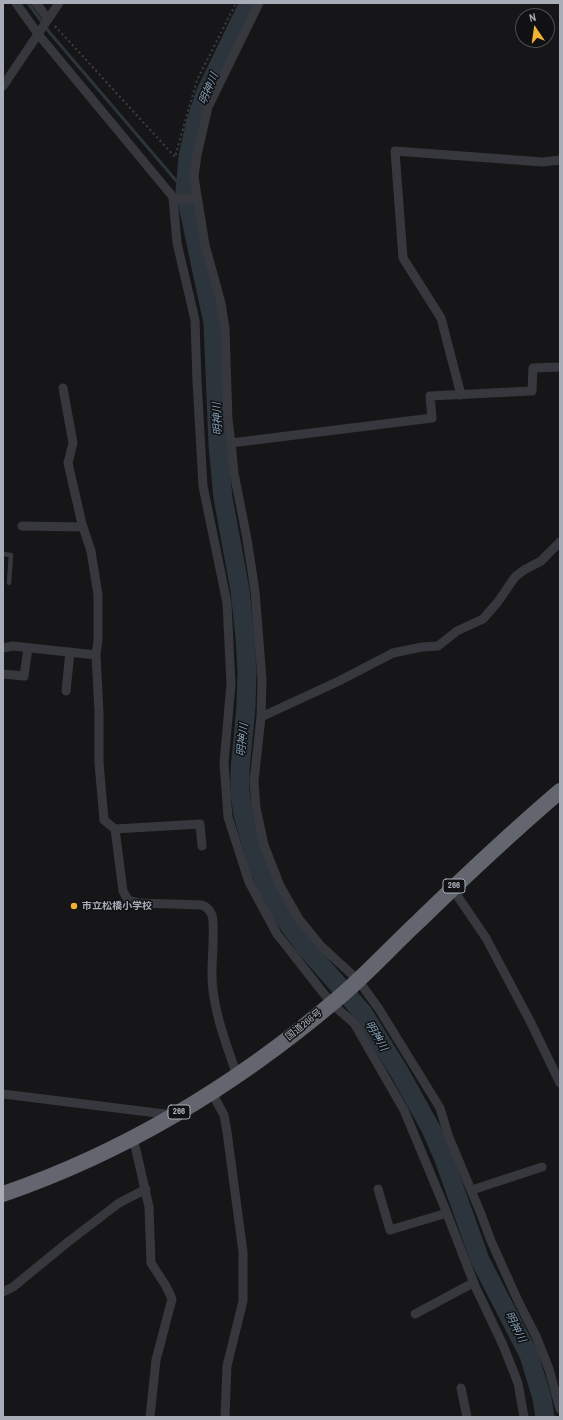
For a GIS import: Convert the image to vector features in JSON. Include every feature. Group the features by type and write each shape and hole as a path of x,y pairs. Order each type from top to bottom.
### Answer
{"highway":[{"name":"国道266号","path":"3,1194 27,1186 107,1152 212,1093 270,1053 334,1002 452,888 512,832 560,791"}],"street":[{"path":"16,3 173,197 177,243 195,320 203,486 227,603 231,684 224,762 228,817 249,882 277,934 334,1002 354,1023 404,1110 447,1213 473,1283 504,1345 518,1383 524,1417"},
{"path":"36,3 47,19"},
{"path":"3,86 59,3"},
{"path":"259,3 208,107 190,199 205,245 221,303 225,329 228,420 234,472 255,591 262,679 261,717 254,781 256,808 264,845 280,886 299,918 321,946 379,1009 440,1108 448,1135 472,1190 499,1260 536,1336 549,1369 560,1408"},
{"path":"461,395 441,318 403,258 395,151 543,162 560,160"},
{"path":"173,197 190,199"},
{"path":"231,443 432,418 430,396 532,391 533,368 560,367"},
{"path":"63,388 73,443 68,463 90,551 98,595 98,640 96,655 104,820 115,829 200,824 202,846"},
{"path":"22,526 83,527"},
{"path":"261,717 339,681 394,653 422,647 438,646 457,631 484,619 497,604 515,577 524,570 541,561 560,542"},
{"path":"3,648 13,646 96,655"},
{"path":"3,674 24,676 28,648"},
{"path":"66,691 70,652"},
{"path":"115,829 123,891 128,900 139,903 202,905 208,908 213,916 212,973 216,1008 226,1045 238,1076"},
{"path":"452,888 486,938 531,1023 560,1083"},
{"path":"212,1093 224,1115 244,1252 243,1300 227,1366 225,1417"},
{"path":"3,1094 174,1115"},
{"path":"133,1138 149,1207 151,1263 166,1286 172,1300 156,1360 150,1417"},
{"path":"472,1190 542,1167"},
{"path":"3,1292 14,1287 68,1242 119,1203 146,1189"},
{"path":"378,1189 390,1230 447,1213"},
{"path":"415,1314 473,1283"},
{"path":"461,1388 468,1417"}],"lane":[{"path":"3,554 12,555 9,583"}],"path":[{"path":"47,19 175,157 197,80 236,3"}],"waterway":[{"path":"28,3 50,33 185,191"},
{"name":"明神川","path":"249,3 205,94 195,125 188,157 185,191 213,323 218,445 223,498 240,590 245,637 247,672 246,707 240,770 240,792 243,815 258,866 268,890 282,915 305,947 363,1013 400,1073 431,1129 444,1159 480,1260 529,1355 542,1398 545,1417"}],"place":[{"name":"市立松橋小学校","path":"74,906"}]}
